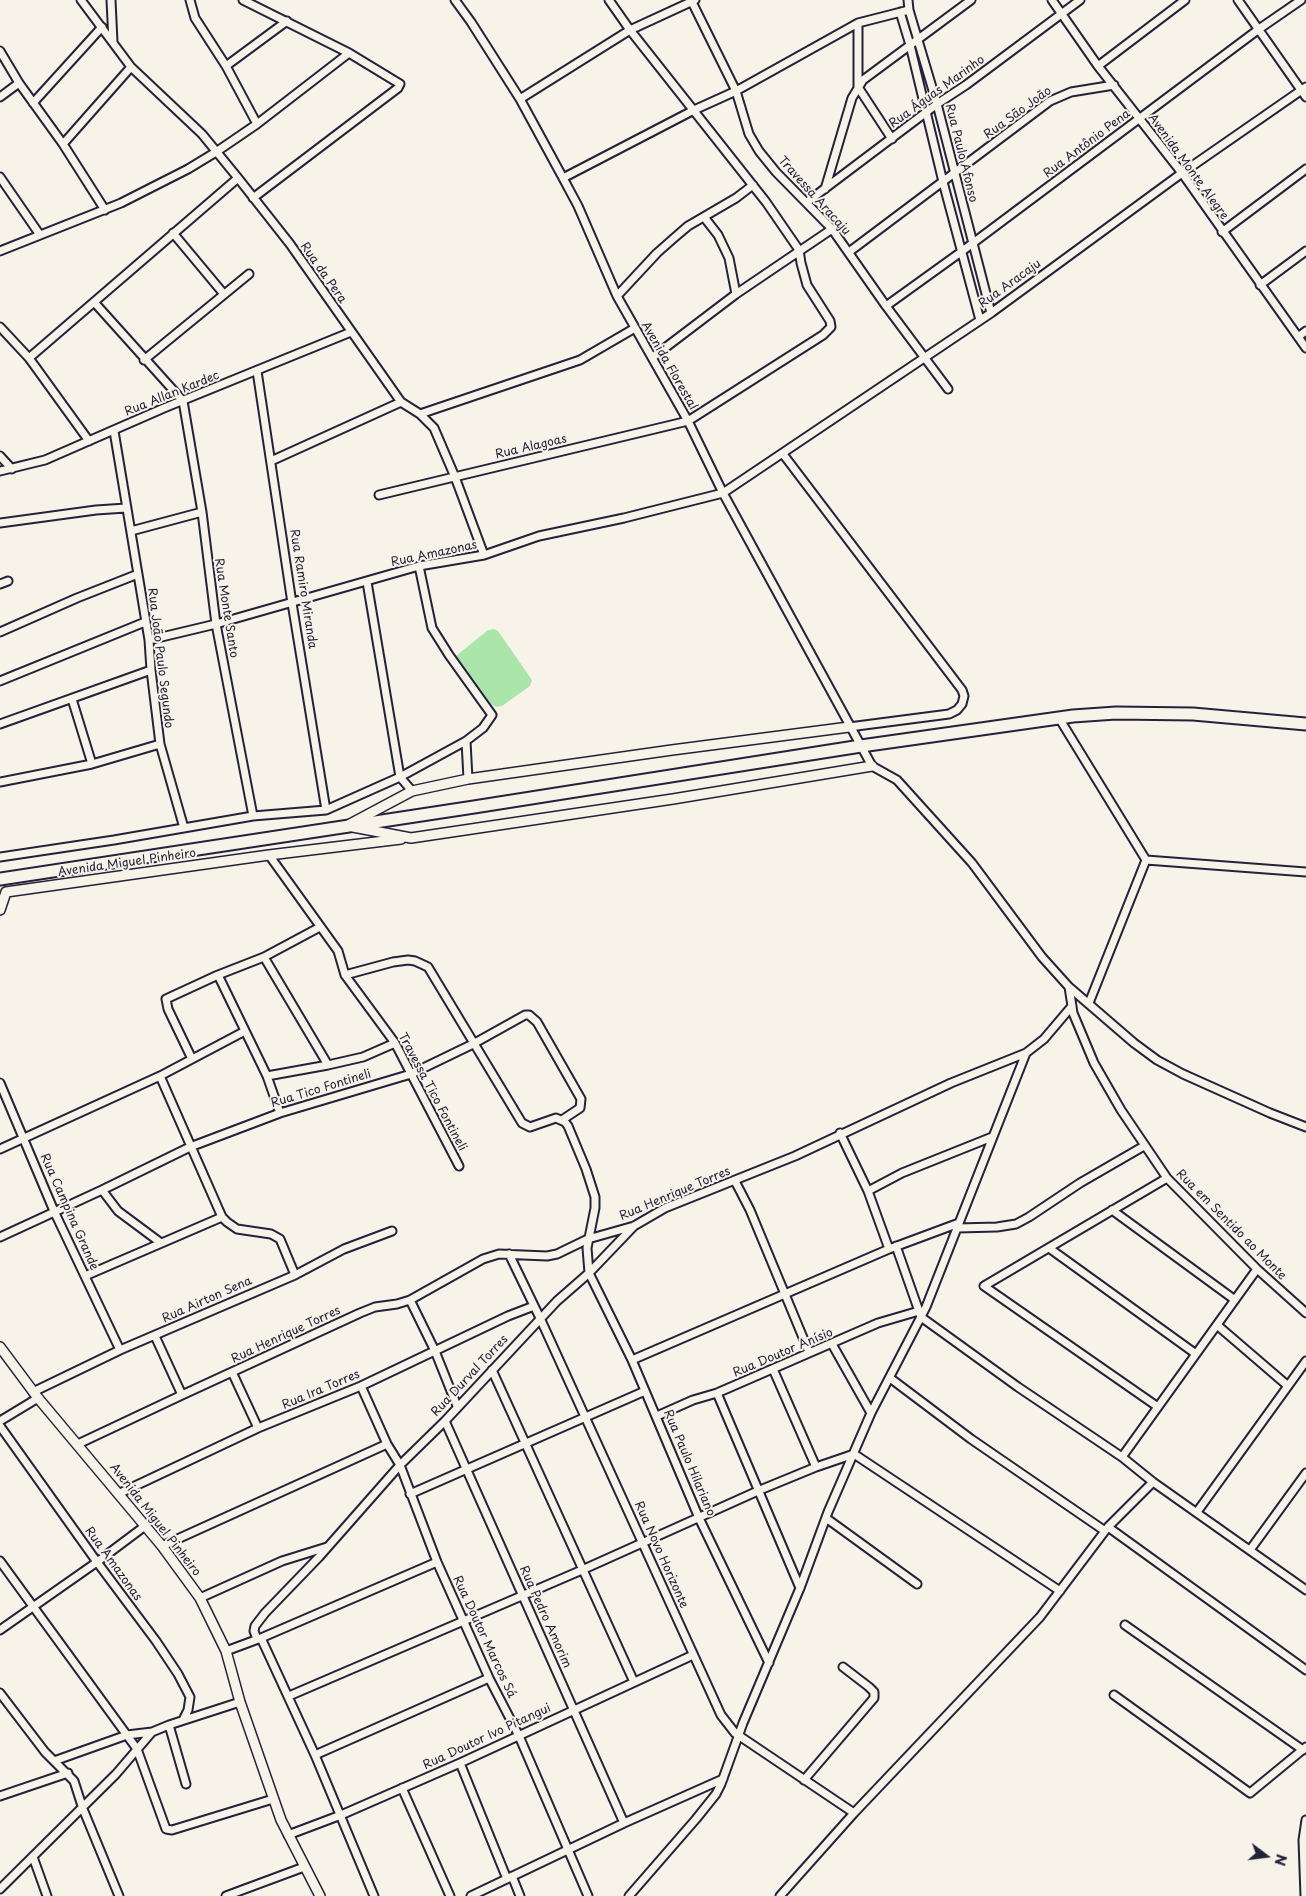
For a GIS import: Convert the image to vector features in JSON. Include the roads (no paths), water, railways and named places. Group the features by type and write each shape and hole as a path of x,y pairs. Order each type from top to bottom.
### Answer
{"highway":[{"path":"4,878 861,746 1059,718 1116,714 1177,714 1306,724"}],"street":[{"name":"Rua da Pera","path":"81,0 131,67 202,134 238,178 290,244 401,402 420,414 434,428 455,476 484,555"},
{"path":"111,0 113,42"},
{"path":"190,0 195,18 226,66 256,124"},
{"path":"243,0 348,53 398,82 398,88 253,198"},
{"name":"Avenida Florestal","path":"455,0 472,22 520,99 578,206 617,296 688,421 723,493 849,727 872,766"},
{"path":"609,0 630,30 754,185 799,250"},
{"path":"825,189 850,103 863,80 971,0"},
{"name":"Avenida Monte Alegre","path":"1052,0 1098,66 1182,173 1306,348"},
{"name":"Rua Águas Marinho","path":"807,202 1080,0"},
{"path":"1098,66 1186,0"},
{"path":"1238,0 1304,89 1306,98"},
{"name":"Rua Antônio Pena","path":"886,306 1259,29 1301,0"},
{"path":"520,99 630,30 694,1"},
{"name":"Travessa Aracaju","path":"694,1 736,91 749,134 759,151 776,172 832,229 948,389"},
{"path":"563,178 694,110 736,91 858,23 900,12 909,4"},
{"name":"Rua Paulo Afonso","path":"909,4 991,312"},
{"name":"Rua Paulo Afonso","path":"900,12 980,320"},
{"path":"226,66 287,21"},
{"path":"858,23 858,87 892,138"},
{"path":"33,103 102,27"},
{"path":"0,51 19,83 63,144 105,210"},
{"path":"0,251 129,199 216,152 256,124 348,53"},
{"path":"63,144 131,67"},
{"path":"0,97 19,83"},
{"name":"Rua São João","path":"848,252 1050,101 1071,92 1114,85"},
{"name":"Rua Aracaju","path":"723,493 980,320 1182,173 1304,89"},
{"path":"1222,232 1306,169"},
{"path":"0,177 40,235"},
{"path":"28,358 238,178"},
{"path":"617,296 657,253 688,226 736,198 754,185"},
{"path":"704,217 718,235 729,258 736,294"},
{"path":"652,357 736,294 832,229"},
{"path":"173,233 223,294"},
{"name":"Rua Alagoas","path":"380,495 688,421 823,335 831,327 830,321 807,285 799,250"},
{"path":"1260,285 1306,251"},
{"path":"144,360 249,274"},
{"path":"94,302 144,360 183,401"},
{"path":"0,327 28,358 89,441"},
{"path":"420,414 580,360 634,328"},
{"path":"1298,337 1306,330"},
{"name":"Rua Allan Kardec","path":"0,471 45,460 351,332"},
{"name":"Rua Ramiro Miranda","path":"257,372 326,810"},
{"name":"Rua Monte Santo","path":"183,401 202,512 216,624 253,816"},
{"path":"271,461 401,402"},
{"name":"Rua João Paulo Segundo","path":"114,431 149,640 160,744 184,828"},
{"path":"346,826 412,791 468,779 949,714 957,710 962,704 964,696 962,690 783,454"},
{"path":"0,456 12,469"},
{"name":"Rua Amazonas","path":"149,640 216,624 419,566 484,555 539,536 624,518 723,493"},
{"path":"0,523 96,510 126,508"},
{"path":"131,530 202,512"},
{"path":"0,857 253,816 326,810 400,777 466,741 483,728 492,715 449,656 432,628 419,566"},
{"path":"0,632 76,598 138,574"},
{"path":"0,584 8,581"},
{"path":"367,582 400,777 412,791"},
{"path":"0,681 145,622"},
{"path":"0,724 151,670"},
{"path":"72,699 92,764"},
{"path":"1059,718 1146,860"},
{"path":"466,741 468,779"},
{"path":"0,782 92,764 160,744"},
{"path":"872,766 897,780 972,863 1042,957 1069,987 1134,1043 1157,1060 1183,1074 1306,1127"},
{"name":"Avenida Miguel Pinheiro","path":"3,893 269,855 411,838 673,799 872,766"},
{"path":"346,826 411,838"},
{"name":"Travessa Tico Fontineli","path":"269,855 338,951 345,975 395,1043 459,1166"},
{"path":"1146,860 1306,872"},
{"path":"1089,1003 1146,860"},
{"path":"0,910 4,878"},
{"path":"192,1059 168,1009 166,999 264,957 320,927"},
{"path":"264,957 328,1065"},
{"path":"345,975 393,962 408,960 423,964 432,972 473,1044 516,1115 525,1126 540,1125 556,1118 562,1120 568,1126 586,1168 595,1196 595,1208 588,1239 587,1257 589,1273"},
{"path":"218,976 267,1076 280,1113"},
{"name":"Rua em Sentido ao Monte","path":"1069,987 1073,1014 1094,1063 1144,1146 1167,1178 1257,1269 1306,1312"},
{"name":"Rua Henrique Torres","path":"78,1444 369,1309 410,1300 483,1259 499,1254 547,1256 568,1250 588,1239 634,1226 665,1208 795,1156 951,1083 1026,1052 1044,1039 1072,1006"},
{"name":"Rua Tico Fontineli","path":"0,1237 190,1147 280,1113 411,1074 473,1044 524,1015 533,1018 581,1099 580,1108 562,1120"},
{"path":"0,1149 160,1076 245,1031"},
{"path":"267,1076 363,1057 395,1043"},
{"path":"629,1896 716,1794 738,1735 800,1588 826,1518 871,1413 890,1378 920,1314 958,1226 1026,1052"},
{"path":"160,1076 222,1217 237,1229 271,1234 280,1239 295,1275"},
{"name":"Rua Campina Grande","path":"0,1083 54,1210 120,1350"},
{"path":"840,1134 868,1191 889,1249"},
{"path":"868,1191 902,1173 992,1137"},
{"path":"632,1360 896,1246 958,1226 997,1227 1016,1224 1080,1183 1144,1146"},
{"path":"1158,1407 984,1286 1167,1178"},
{"path":"735,1181 750,1210 809,1352"},
{"path":"102,1190 118,1211 161,1243"},
{"path":"1112,1210 1235,1300"},
{"path":"85,1276 222,1217"},
{"name":"Rua Durval Torres","path":"259,1638 255,1629 260,1620 400,1465 444,1421 540,1318 589,1273 634,1226"},
{"name":"Rua Airton Sena","path":"0,1421 35,1395 120,1350 295,1275 344,1249 392,1231"},
{"path":"896,1246 920,1314 1018,1387 1122,1457 1153,1482 1305,1587"},
{"path":"1049,1248 1196,1354"},
{"name":"Rua Novo Horizonte","path":"509,1254 727,1725 738,1735 854,1813"},
{"path":"1122,1457 1257,1269"},
{"name":"Rua Paulo Hilariano","path":"589,1273 632,1360 699,1518 768,1662"},
{"path":"410,1300 435,1351 457,1406"},
{"name":"Rua Ira Torres","path":"118,1494 258,1428 361,1386 508,1316 534,1306"},
{"name":"Rua Doutor Anísio","path":"657,1416 692,1400 717,1393 878,1323 920,1314"},
{"path":"1217,1325 1288,1386"},
{"path":"156,1336 182,1395"},
{"path":"832,1344 871,1413"},
{"name":"Avenida Miguel Pinheiro","path":"0,1347 35,1395 162,1546 200,1598 226,1650 240,1702 288,1834 320,1896"},
{"path":"1197,1512 1306,1361"},
{"path":"773,1369 816,1467"},
{"path":"492,1370 634,1682"},
{"path":"232,1372 258,1428"},
{"path":"890,1378 972,1439 1107,1529 1306,1670"},
{"name":"Rua Doutor Marcos Sá","path":"361,1386 387,1444 400,1465 437,1562 489,1678 519,1736 588,1896"},
{"path":"410,1494 646,1391"},
{"path":"717,1393 760,1490 800,1588"},
{"name":"Rua Pedro Amorim","path":"444,1421 624,1823"},
{"name":"Rua Amazonas","path":"0,1426 156,1641 188,1693 189,1707 183,1720"},
{"path":"162,1546 387,1444"},
{"path":"289,1696 582,1570 760,1490 854,1454"},
{"path":"854,1454 1060,1592"},
{"path":"1250,1550 1306,1473"},
{"path":"780,1896 854,1813 1022,1636 1049,1606 1107,1529 1153,1482"},
{"path":"826,1518 917,1584"},
{"path":"0,1630 145,1526"},
{"path":"200,1598 282,1561 327,1547"},
{"path":"0,1561 137,1749 162,1823 167,1830 274,1799"},
{"path":"226,1650 259,1638 437,1562"},
{"path":"1114,1695 1250,1792 1304,1749 1125,1625"},
{"path":"259,1638 289,1696 374,1896"},
{"name":"Rua Doutor Ivo Pitangui","path":"288,1834 460,1763 693,1655"},
{"path":"804,1780 874,1698 874,1692 843,1667"},
{"path":"315,1755 489,1678"},
{"path":"0,1693 34,1738 74,1781 83,1809 119,1896"},
{"path":"54,1761 126,1734 152,1732 169,1724 240,1702"},
{"path":"169,1724 186,1784"},
{"path":"0,1889 83,1809 152,1732"},
{"path":"460,1763 509,1878 520,1896"},
{"path":"0,1796 68,1774"},
{"path":"471,1896 624,1823 723,1779"},
{"path":"402,1788 450,1896"},
{"path":"1305,1896 1306,1820"},
{"path":"32,1857 47,1896"},
{"path":"226,1896 304,1867"}]}
